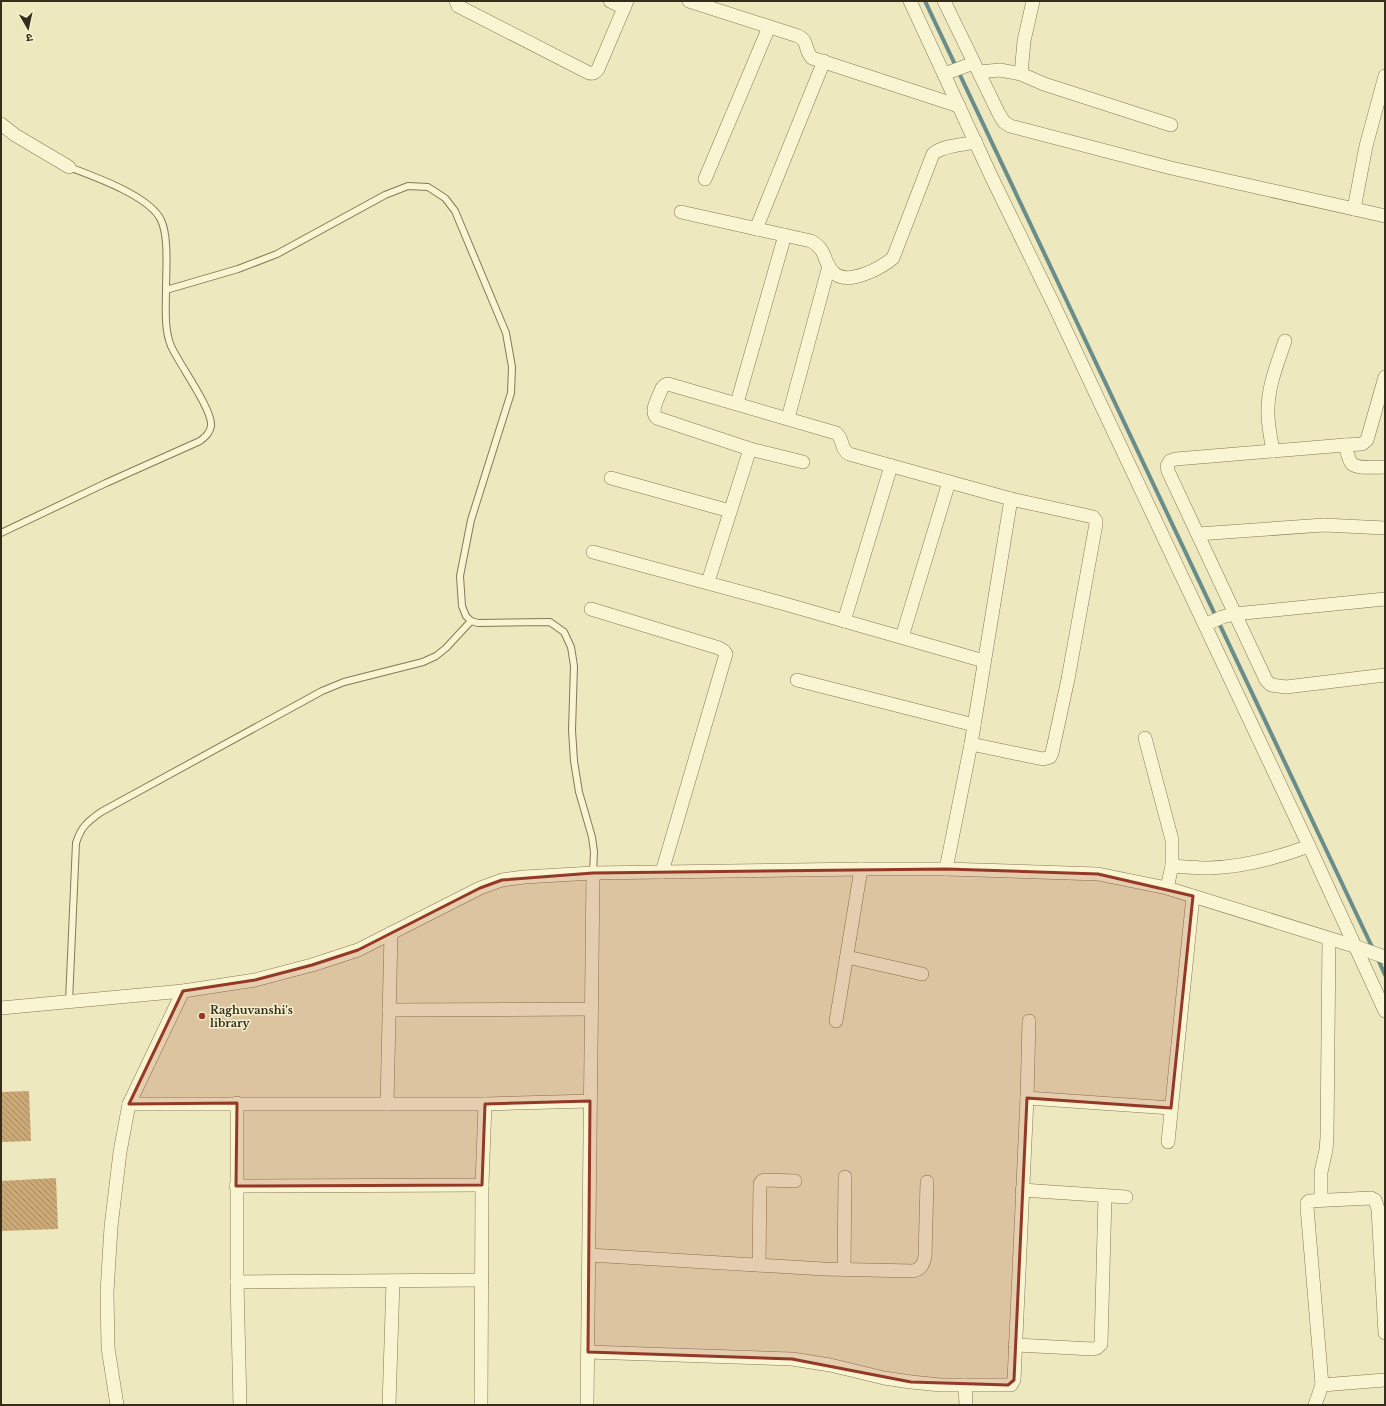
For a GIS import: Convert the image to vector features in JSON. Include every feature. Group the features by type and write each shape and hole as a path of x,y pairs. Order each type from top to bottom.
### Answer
{"street":[{"path":"456,1 458,6 593,74 598,69 625,5 610,1"},
{"path":"689,1 802,38 806,42 809,55 812,58 959,106"},
{"path":"910,1 1004,122 1018,129 1171,168 1385,216"},
{"path":"944,1 951,16 963,69 959,106 1213,621 1309,846 1358,948 1385,1011"},
{"path":"951,16 956,1"},
{"path":"1021,74 1024,41 1033,1"},
{"path":"705,180 769,27"},
{"path":"756,229 824,61"},
{"path":"963,69 1000,70 1021,74 1044,84 1171,125"},
{"path":"1354,209 1366,146 1385,76"},
{"path":"1,124 15,135 69,167"},
{"path":"681,212 811,241 819,245 834,273 842,277 854,277 874,271 885,265 893,258 933,154 938,150 976,142"},
{"path":"737,403 785,235"},
{"path":"788,418 829,266"},
{"path":"1273,451 1268,415 1268,399 1272,380 1285,341"},
{"path":"1385,377 1367,440 1362,444 1176,458 1170,461 1167,466 1266,680 1271,685 1286,687 1385,675"},
{"path":"803,462 750,448 657,418 654,416 653,411 662,388 668,384 788,418 836,433 840,437 842,446 847,453 1011,499 1093,517 1096,521 1068,679 1050,757 1043,759 971,744"},
{"path":"1345,445 1348,457 1352,463 1357,466 1385,467"},
{"path":"708,582 750,448"},
{"path":"844,620 892,466"},
{"path":"611,478 730,511"},
{"path":"902,637 949,482"},
{"path":"946,869 971,744 1011,499"},
{"path":"1198,534 1324,525 1385,528"},
{"path":"593,552 708,582 984,660"},
{"path":"1213,621 1235,614 1385,599"},
{"path":"591,609 719,648 726,654 662,872"},
{"path":"796,680 974,725"},
{"path":"1145,738 1172,840 1172,866 1167,888"},
{"path":"1172,866 1210,868 1235,866 1282,856 1309,846"},
{"path":"836,1021 861,869"},
{"path":"1,1008 183,991 254,980 312,966 358,950 480,888 502,880 524,877 593,873 946,869 1098,874 1167,888 1385,957"},
{"path":"587,1405 593,873"},
{"path":"1168,1142 1194,896"},
{"path":"387,1104 391,933"},
{"path":"1321,1199 1321,1172 1326,1150 1327,1137 1329,939"},
{"path":"847,957 922,974"},
{"path":"117,1405 108,1348 107,1292 111,1227 120,1152 129,1104 183,991"},
{"path":"389,1010 591,1010"},
{"path":"588,1352 792,1360 830,1365 884,1378 904,1381 941,1385 1011,1385 1014,1380 1027,1098 1029,1021"},
{"path":"1027,1098 1171,1108"},
{"path":"129,1104 485,1104 590,1102"},
{"path":"237,1103 236,1282 240,1405"},
{"path":"480,1405 482,1185 485,1104"},
{"path":"844,1269 845,1177"},
{"path":"759,1265 760,1184 765,1180 795,1181"},
{"path":"589,1254 759,1265 844,1269 919,1270 924,1264 926,1257 927,1182"},
{"path":"236,1186 482,1185"},
{"path":"1022,1190 1126,1197"},
{"path":"1015,1345 1093,1349 1097,1348 1101,1344 1105,1196"},
{"path":"1315,1405 1322,1385 1307,1207 1309,1200 1371,1198 1376,1200 1378,1204 1385,1333"},
{"path":"236,1282 482,1280"},
{"path":"389,1405 393,1281"},
{"path":"1322,1385 1385,1380"},
{"path":"965,1385 966,1405"}],"lane":[{"path":"1,533 106,483 200,441 208,434 211,426 210,418 171,345 167,328 165,235 161,220 153,208 136,196 69,167"},
{"path":"166,290 238,269 277,254 385,195 408,186 428,187 445,198 455,211 506,333 512,367 511,393 471,520 460,576 462,606 466,616 471,621 478,623 550,622 564,632 572,648 574,666 572,730 574,761 579,792 592,838 594,852 593,873"},
{"path":"69,1001 76,843 79,832 87,821 322,691 344,682 424,662 436,656 450,644 471,621"}],"highlighted area":[{"path":"946,869 1098,874 1193,896 1171,1108 1027,1098 1014,1380 1008,1385 911,1382 792,1359 588,1352 590,1101 485,1104 482,1185 236,1186 237,1103 129,1104 183,991 255,980 312,965 358,950 480,888 502,880 593,873"}],"building":[{"path":"29,1091 31,1141 1,1142 1,1092"},
{"path":"56,1178 58,1229 1,1231 1,1181"}],"waterway":[{"path":"925,1 1373,949"},
{"path":"1377,957 1385,975"}],"place":[{"name":"Raghuvanshi's library","path":"202,1016"}]}
